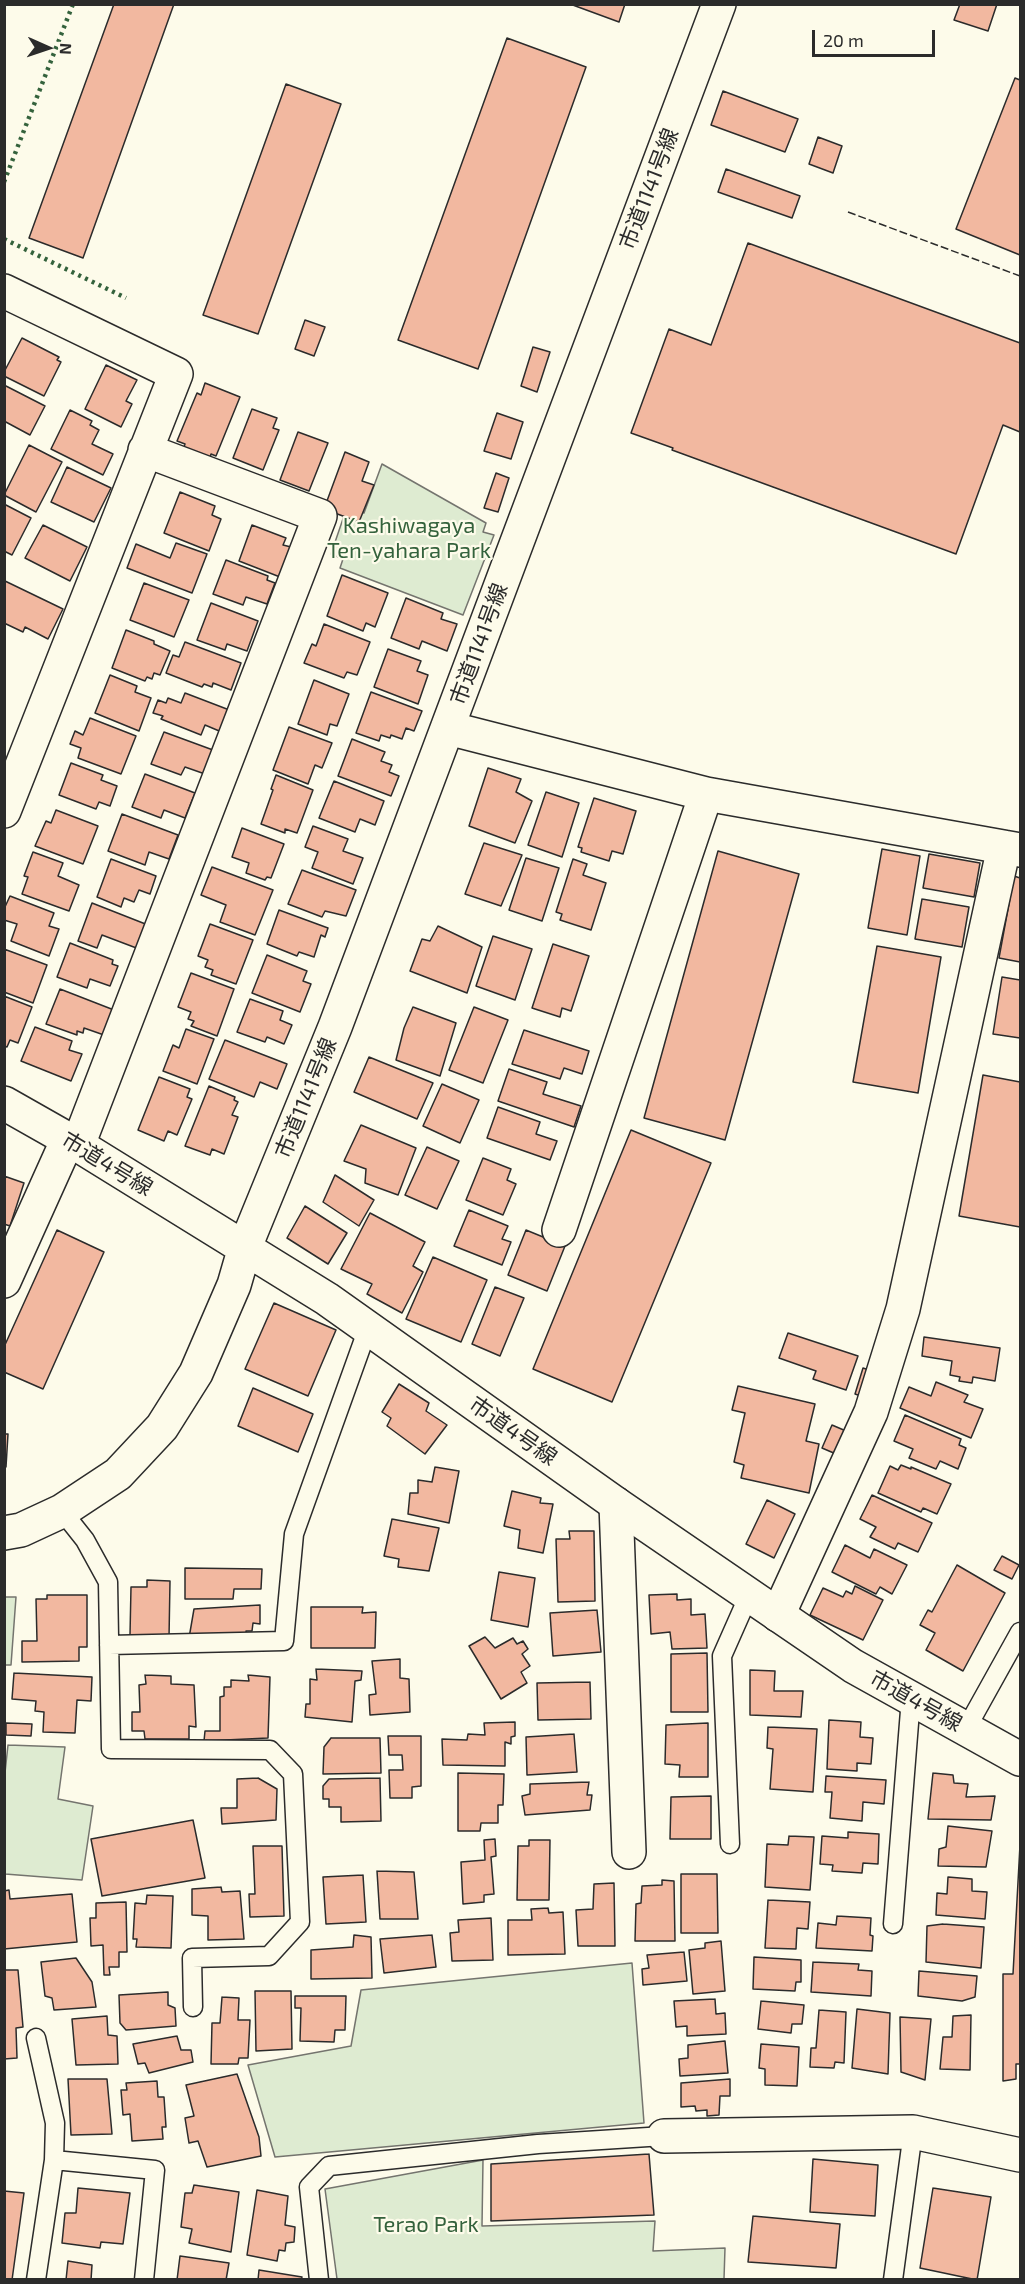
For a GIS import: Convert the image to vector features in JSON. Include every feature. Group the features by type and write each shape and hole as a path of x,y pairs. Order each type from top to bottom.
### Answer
{"street":[{"name":"市道1141号線","path":"4,1533 21,1530 63,1511 118,1474 162,1427 196,1374 234,1285 244,1247 335,1027 719,4"},
{"path":"4,811 176,374 8,299"},
{"path":"4,1281 73,1142 320,516 145,450"},
{"path":"448,728 706,794 1012,849 903,1309 871,1412 778,1615"},
{"path":"559,1230 706,794"},
{"name":"市道4号線","path":"4,1103 73,1142 327,1299 616,1504 852,1666 1020,1759"},
{"path":"616,1504 629,1852"},
{"path":"664,2136 913,2132 1020,2155"}],"lane":[{"path":"109,1645 285,1641 294,1534 368,1329"},
{"path":"63,1511 85,1540 108,1582 111,1749 270,1750 293,1774 300,1922 269,1956 192,1958 193,2007"},
{"path":"730,1844 722,1656 749,1595"},
{"path":"966,1729 1020,1632"},
{"path":"894,1924 912,1698"},
{"path":"36,2038 55,2123 54,2160 36,2280"},
{"path":"893,2280 913,2132"},
{"path":"319,2280 309,2187 328,2166 538,2144 664,2136"},
{"path":"54,2160 155,2170 144,2280"}],"green space":[{"name":"Kashiwagaya Ten-yahara Park","path":"382,464 486,523 483,532 494,535 463,615 340,568 343,559 331,554 347,507 364,513"},
{"path":"5,1597 16,1597 11,1665 5,1665"},
{"path":"8,1745 65,1747 58,1799 93,1806 82,1880 5,1874 4,1782"},
{"path":"632,1963 644,2123 275,2157 248,2065 351,2046 361,1990"},
{"name":"Terao Park","path":"483,2160 482,2226 655,2221 653,2251 725,2248 724,2279 337,2279 325,2189"}],"building":[{"path":"114,4 174,4 83,258 29,238"},
{"path":"570,4 625,4 619,22"},
{"path":"960,4 997,4 988,31 954,20"},
{"path":"507,38 586,67 478,369 398,340"},
{"path":"1015,78 1020,80 1020,255 956,229"},
{"path":"286,84 341,104 258,334 203,315"},
{"path":"723,91 798,119 785,152 711,125"},
{"path":"818,137 842,146 833,173 809,164"},
{"path":"726,169 800,196 792,218 718,192"},
{"path":"748,243 1020,343 1020,432 1003,425 956,554 631,433 669,329 711,345"},
{"path":"305,320 325,327 314,356 295,349"},
{"path":"22,338 59,357 57,360 61,362 44,396 4,376"},
{"path":"533,347 550,352 537,392 521,386"},
{"path":"106,365 137,380 126,401 132,404 121,427 85,409"},
{"path":"205,383 240,397 216,456 211,454 208,464 182,453 185,444 177,441 197,393 201,395"},
{"path":"4,385 45,406 30,435 4,421"},
{"path":"252,409 277,418 273,428 279,430 263,470 233,458"},
{"path":"70,410 92,421 90,425 99,430 92,444 113,454 103,475 51,449"},
{"path":"497,413 523,422 511,459 484,451"},
{"path":"298,432 328,443 309,491 280,480"},
{"path":"29,445 62,462 36,512 4,495"},
{"path":"345,452 369,462 362,481 374,485 359,522 324,509"},
{"path":"67,467 111,488 94,522 51,502"},
{"path":"496,473 509,478 498,512 484,508"},
{"path":"180,492 215,506 212,515 221,519 209,551 164,533"},
{"path":"4,504 31,518 12,555 4,551"},
{"path":"43,525 87,547 70,581 25,558"},
{"path":"252,525 286,538 283,545 291,547 280,577 239,561"},
{"path":"176,543 207,554 192,593 127,568 136,544 170,558"},
{"path":"226,560 268,576 267,580 275,583 267,604 246,597 243,605 213,594"},
{"path":"342,575 388,593 375,627 366,623 363,631 327,616"},
{"path":"5,581 63,609 48,639 25,627 23,632 4,623"},
{"path":"144,583 189,600 174,637 130,620"},
{"path":"406,598 443,613 441,619 457,624 447,651 422,641 419,649 391,638"},
{"path":"211,603 258,621 247,651 227,644 225,650 197,640"},
{"path":"324,624 370,642 357,675 347,672 344,678 304,663 312,644 316,646"},
{"path":"126,630 154,641 154,644 170,651 160,675 154,673 152,679 147,677 145,681 112,668"},
{"path":"185,642 241,663 231,690 213,683 212,687 204,684 202,687 166,673 173,655 179,657"},
{"path":"388,649 421,661 417,671 428,675 418,704 374,687"},
{"path":"110,675 137,686 135,692 151,698 139,731 95,713"},
{"path":"314,680 349,694 337,726 330,724 327,735 298,724"},
{"path":"371,692 422,711 414,731 406,728 402,739 391,735 390,738 381,735 379,741 356,733"},
{"path":"185,693 232,711 224,733 205,725 201,735 161,719 163,716 153,713 158,700 166,703 168,698 181,703"},
{"path":"90,718 136,736 121,774 78,758 81,748 70,744 75,731 83,735"},
{"path":"289,727 332,743 322,768 315,765 308,784 273,770"},
{"path":"164,732 213,750 205,774 185,767 181,775 151,764"},
{"path":"352,739 385,752 381,761 392,765 389,772 399,776 391,796 338,776"},
{"path":"71,763 103,775 101,780 117,786 110,806 99,802 96,809 59,795"},
{"path":"488,768 521,779 516,792 532,801 515,843 469,826"},
{"path":"145,774 195,793 185,818 164,810 161,818 132,807"},
{"path":"276,775 313,790 297,833 285,829 285,833 261,824"},
{"path":"334,781 384,801 375,825 360,819 355,832 319,818"},
{"path":"546,792 579,803 562,857 528,845"},
{"path":"594,798 636,811 623,854 612,851 609,861 581,852 582,848 578,847"},
{"path":"56,810 98,826 83,864 35,846 46,821 51,823"},
{"path":"122,814 178,835 169,859 149,852 145,865 108,851"},
{"path":"313,826 348,839 343,851 363,858 353,884 312,868 318,852 305,847"},
{"path":"242,828 284,844 271,878 267,877 265,880 246,873 249,863 232,857"},
{"path":"484,843 522,855 501,906 465,894"},
{"path":"882,849 920,856 907,935 868,928"},
{"path":"718,851 799,874 725,1140 644,1118"},
{"path":"33,852 63,863 58,876 79,885 69,911 22,894 28,877 24,876"},
{"path":"929,854 980,863 974,897 923,888"},
{"path":"526,858 559,868 542,921 509,910"},
{"path":"111,859 156,876 150,894 139,890 134,902 124,898 121,907 97,897"},
{"path":"573,859 587,864 583,875 606,883 591,930 560,920 562,914 556,912"},
{"path":"212,867 273,890 255,935 220,922 226,905 201,895"},
{"path":"302,870 356,890 346,916 325,911 322,917 288,904"},
{"path":"1014,876 1020,878 1020,962 999,958"},
{"path":"10,896 54,913 49,926 59,929 49,956 11,941 17,924 4,920 4,909"},
{"path":"922,899 969,907 962,947 915,939"},
{"path":"92,903 148,925 139,949 102,935 97,948 78,941"},
{"path":"279,910 328,928 325,937 321,935 314,957 299,952 297,956 267,944"},
{"path":"210,924 253,940 236,984 211,975 213,970 205,967 208,960 198,956"},
{"path":"438,926 482,947 467,993 410,971 422,939 430,941"},
{"path":"493,936 532,949 515,1000 476,986"},
{"path":"70,943 113,960 112,964 118,966 110,986 90,979 87,988 57,977"},
{"path":"553,944 589,956 571,1011 562,1008 560,1017 532,1008"},
{"path":"877,946 941,957 918,1093 853,1082"},
{"path":"4,949 47,965 33,1003 4,992"},
{"path":"267,955 307,971 303,981 311,984 300,1012 252,993"},
{"path":"191,973 234,989 217,1036 191,1026 194,1021 188,1019 191,1012 178,1007"},
{"path":"1002,977 1020,980 1020,1038 993,1034"},
{"path":"60,989 114,1010 104,1035 84,1028 83,1033 77,1031 77,1035 46,1024"},
{"path":"4,996 32,1007 18,1043 10,1040 7,1047 4,1046"},
{"path":"250,999 283,1011 280,1020 292,1025 284,1044 267,1037 265,1042 237,1032"},
{"path":"413,1007 456,1023 440,1076 396,1060 404,1028"},
{"path":"474,1007 508,1020 483,1083 449,1070"},
{"path":"35,1027 72,1041 69,1050 82,1054 71,1081 21,1061"},
{"path":"186,1029 214,1039 197,1084 163,1071 173,1045 179,1048"},
{"path":"524,1030 589,1051 582,1074 564,1068 560,1079 512,1064"},
{"path":"225,1040 287,1064 277,1089 260,1082 254,1097 209,1079"},
{"path":"369,1057 433,1083 417,1119 354,1092"},
{"path":"509,1069 547,1082 543,1094 581,1106 574,1127 498,1101"},
{"path":"983,1075 1020,1082 1020,1227 959,1216"},
{"path":"159,1077 190,1089 187,1097 192,1099 177,1135 168,1131 164,1141 138,1130"},
{"path":"442,1084 479,1100 460,1143 423,1126"},
{"path":"209,1086 235,1097 234,1100 238,1102 232,1115 238,1117 224,1154 212,1149 210,1155 185,1146"},
{"path":"498,1107 540,1122 536,1134 557,1141 550,1160 487,1138"},
{"path":"361,1125 416,1148 398,1195 365,1183 366,1169 344,1161"},
{"path":"631,1130 711,1163 612,1402 533,1369"},
{"path":"427,1147 459,1161 437,1209 405,1195"},
{"path":"483,1158 511,1169 507,1180 516,1184 503,1215 466,1200"},
{"path":"335,1175 374,1200 359,1226 323,1202"},
{"path":"4,1176 24,1183 10,1226 4,1224"},
{"path":"305,1206 347,1233 328,1264 287,1238"},
{"path":"469,1210 508,1226 502,1239 511,1242 502,1265 454,1246"},
{"path":"370,1213 425,1242 413,1266 423,1272 402,1313 367,1294 372,1284 341,1269"},
{"path":"57,1230 104,1252 43,1389 4,1372 4,1347"},
{"path":"526,1230 565,1246 547,1291 508,1275"},
{"path":"433,1257 487,1280 461,1342 406,1319"},
{"path":"495,1287 524,1298 500,1356 472,1344"},
{"path":"274,1303 336,1330 308,1396 245,1369"},
{"path":"788,1333 858,1356 846,1390 813,1379 816,1371 779,1358"},
{"path":"924,1337 1000,1348 995,1381 973,1377 972,1383 959,1381 960,1377 950,1375 952,1361 922,1356"},
{"path":"863,1368 875,1372 867,1398 855,1394"},
{"path":"936,1382 968,1395 964,1402 983,1409 971,1438 900,1408 909,1387 931,1396"},
{"path":"399,1384 429,1403 426,1411 447,1425 425,1454 387,1426 391,1418 382,1412"},
{"path":"738,1386 815,1404 806,1441 819,1444 809,1493 741,1478 744,1465 734,1462 745,1413 732,1410"},
{"path":"253,1388 313,1414 298,1452 238,1426"},
{"path":"905,1415 961,1439 959,1445 966,1448 958,1469 940,1461 936,1469 909,1458 913,1449 894,1441"},
{"path":"832,1425 846,1431 836,1454 822,1448"},
{"path":"4,1434 8,1434 6,1467 4,1467"},
{"path":"901,1465 951,1484 937,1514 923,1508 921,1512 878,1493 890,1466 898,1470"},
{"path":"435,1467 459,1471 449,1523 408,1514 410,1493 418,1493 418,1480 432,1482"},
{"path":"512,1491 541,1498 540,1503 553,1504 543,1553 518,1548 520,1530 504,1526"},
{"path":"872,1495 932,1523 918,1552 898,1543 895,1549 870,1537 876,1527 860,1519"},
{"path":"767,1500 795,1514 774,1558 746,1544"},
{"path":"392,1519 439,1528 429,1571 398,1567 399,1559 384,1556"},
{"path":"569,1531 594,1531 595,1601 558,1602 556,1539 570,1539"},
{"path":"845,1545 870,1558 874,1549 907,1565 892,1594 880,1587 876,1594 832,1572"},
{"path":"1002,1556 1019,1565 1012,1579 994,1570"},
{"path":"957,1565 1005,1593 963,1671 926,1650 935,1633 920,1625 928,1610 932,1612"},
{"path":"185,1568 262,1569 261,1589 234,1589 233,1599 185,1599"},
{"path":"499,1572 535,1578 528,1627 491,1620"},
{"path":"147,1580 170,1581 169,1638 130,1635 131,1587 147,1587"},
{"path":"855,1586 883,1600 863,1640 810,1615 823,1588 843,1597 846,1591 852,1594"},
{"path":"677,1594 677,1600 691,1599 691,1615 705,1614 707,1648 672,1649 670,1632 651,1634 649,1595"},
{"path":"47,1595 87,1595 87,1647 79,1647 79,1661 22,1662 22,1641 37,1641 36,1599 47,1599"},
{"path":"260,1605 260,1624 253,1623 252,1631 246,1631 247,1636 189,1638 194,1609"},
{"path":"311,1607 363,1607 362,1613 376,1612 375,1648 311,1648"},
{"path":"597,1610 601,1652 553,1656 550,1613"},
{"path":"485,1637 495,1648 513,1638 517,1644 523,1641 528,1649 522,1654 530,1666 521,1672 527,1683 501,1699 469,1646"},
{"path":"707,1653 708,1712 671,1712 671,1654"},
{"path":"400,1659 400,1678 409,1679 410,1712 370,1715 369,1695 376,1694 372,1661"},
{"path":"316,1669 362,1671 361,1680 355,1681 352,1722 305,1717 306,1704 310,1704 310,1679 317,1680"},
{"path":"750,1670 775,1671 774,1691 803,1691 801,1717 750,1715"},
{"path":"14,1673 92,1677 91,1701 77,1700 75,1733 43,1732 44,1712 35,1711 36,1701 12,1699"},
{"path":"145,1675 171,1676 171,1684 194,1685 196,1727 189,1726 189,1739 145,1739 144,1731 132,1731 132,1712 140,1712 139,1685 146,1684"},
{"path":"248,1675 270,1677 268,1738 204,1741 205,1731 220,1731 220,1697 224,1696 224,1687 231,1687 231,1680 249,1681"},
{"path":"590,1682 591,1719 538,1720 537,1683"},
{"path":"829,1720 861,1722 860,1737 873,1738 871,1764 857,1763 857,1771 827,1769"},
{"path":"515,1722 515,1736 511,1737 511,1744 505,1742 505,1766 443,1765 442,1739 467,1740 468,1734 485,1735 484,1723"},
{"path":"6,1723 32,1724 31,1736 6,1735"},
{"path":"708,1723 708,1777 679,1777 680,1765 665,1764 666,1725"},
{"path":"768,1727 817,1729 813,1792 770,1789 773,1749 767,1748"},
{"path":"574,1734 577,1772 527,1775 526,1737"},
{"path":"388,1736 421,1736 421,1786 412,1787 412,1798 390,1798 389,1770 403,1770 402,1755 389,1755"},
{"path":"331,1738 380,1738 381,1773 323,1774 324,1747"},
{"path":"458,1773 504,1774 503,1805 498,1805 498,1823 481,1823 480,1831 458,1831"},
{"path":"933,1773 953,1775 954,1783 968,1784 966,1797 995,1796 991,1820 928,1819"},
{"path":"826,1776 886,1780 884,1804 863,1802 862,1821 830,1818 832,1792 825,1792"},
{"path":"258,1778 277,1789 276,1820 222,1824 221,1808 237,1808 237,1779"},
{"path":"380,1778 381,1821 341,1822 341,1807 329,1807 329,1799 323,1799 323,1786 329,1779"},
{"path":"589,1782 587,1795 592,1795 590,1810 525,1815 522,1796 530,1794 530,1784"},
{"path":"711,1796 711,1839 670,1839 671,1797"},
{"path":"193,1820 205,1878 102,1896 91,1839"},
{"path":"948,1826 992,1831 986,1867 938,1866 939,1849 946,1847"},
{"path":"848,1832 879,1834 878,1864 863,1863 862,1873 832,1871 833,1865 820,1864 822,1836 848,1838"},
{"path":"789,1836 814,1837 810,1890 765,1887 767,1844 788,1845"},
{"path":"495,1839 496,1856 491,1857 494,1894 484,1895 484,1902 463,1904 461,1862 485,1860 484,1840"},
{"path":"529,1840 550,1840 549,1900 517,1900 518,1846 529,1846"},
{"path":"1020,1845 1020,2064 1016,2064 1016,2079 1003,2081 1003,1974 1013,1974"},
{"path":"253,1846 282,1846 284,1916 250,1917 249,1894 255,1894"},
{"path":"377,1871 414,1872 418,1919 380,1919"},
{"path":"681,1874 717,1874 718,1933 681,1933"},
{"path":"363,1875 366,1922 326,1924 323,1877"},
{"path":"948,1877 972,1879 972,1891 987,1892 985,1919 936,1915 937,1893 947,1894"},
{"path":"662,1880 674,1881 675,1941 635,1941 636,1904 641,1903 642,1886 662,1885"},
{"path":"614,1883 615,1946 578,1946 576,1910 593,1909 594,1884"},
{"path":"221,1887 222,1892 240,1891 244,1939 208,1940 208,1916 192,1915 192,1889"},
{"path":"9,1890 10,1899 72,1894 77,1942 4,1949 4,1891"},
{"path":"147,1895 173,1896 171,1948 136,1947 137,1939 133,1939 135,1903 146,1904"},
{"path":"768,1900 810,1902 808,1929 797,1928 796,1949 765,1948"},
{"path":"126,1902 127,1952 119,1952 119,1967 109,1967 110,1975 104,1975 103,1945 91,1946 90,1918 96,1918 96,1903"},
{"path":"548,1908 549,1913 563,1912 565,1954 508,1955 508,1920 532,1920 531,1909"},
{"path":"837,1916 871,1918 872,1951 816,1948 818,1923 836,1925"},
{"path":"491,1918 493,1960 452,1961 450,1933 459,1932 458,1920"},
{"path":"943,1924 984,1927 981,1968 926,1962 927,1926"},
{"path":"354,1935 371,1937 372,1978 311,1979 311,1950 353,1947"},
{"path":"432,1935 436,1967 384,1973 380,1939"},
{"path":"721,1941 725,1991 693,1994 689,1950 705,1948 705,1943"},
{"path":"684,1952 687,1981 643,1985 642,1969 649,1968 647,1955"},
{"path":"754,1957 801,1960 801,1982 796,1982 795,1991 753,1989"},
{"path":"76,1958 92,1982 96,2007 54,2010 52,1998 45,1996 41,1962"},
{"path":"813,1962 859,1964 858,1970 872,1971 871,1996 811,1992"},
{"path":"4,1970 18,1970 23,2027 16,2028 17,2058 4,2059"},
{"path":"919,1971 977,1976 975,1997 962,2001 918,1996"},
{"path":"255,1991 291,1991 292,2049 256,2051"},
{"path":"168,1992 168,2005 175,2008 176,2026 126,2030 120,2023 119,1995"},
{"path":"295,1996 346,1996 345,2030 335,2030 334,2042 300,2041 301,2008 295,2008"},
{"path":"222,1997 239,1998 238,2020 250,2020 248,2058 239,2058 238,2064 211,2064 212,2023 220,2023"},
{"path":"715,1999 716,2014 725,2013 726,2034 687,2036 687,2026 676,2027 674,2001"},
{"path":"761,2001 804,2005 802,2024 792,2024 791,2033 758,2029"},
{"path":"857,2009 890,2013 888,2074 852,2068"},
{"path":"819,2010 846,2012 844,2063 835,2062 834,2068 810,2067 811,2048 816,2048"},
{"path":"971,2015 970,2070 940,2069 943,2037 952,2037 953,2016"},
{"path":"107,2016 108,2035 117,2036 118,2064 76,2065 72,2019"},
{"path":"900,2017 931,2019 925,2080 901,2072"},
{"path":"177,2036 181,2050 191,2050 193,2062 149,2073 145,2063 138,2064 133,2044"},
{"path":"725,2041 728,2073 680,2076 679,2059 688,2058 688,2045"},
{"path":"761,2044 799,2047 797,2086 765,2085 765,2069 759,2068"},
{"path":"237,2074 259,2137 261,2156 207,2167 198,2141 189,2143 185,2118 194,2116 186,2085"},
{"path":"68,2079 107,2079 112,2134 71,2135"},
{"path":"730,2079 730,2096 720,2096 719,2115 707,2116 707,2110 696,2111 695,2106 681,2107 681,2083"},
{"path":"157,2081 158,2097 164,2097 166,2127 162,2127 163,2139 132,2141 130,2114 123,2115 121,2090 127,2090 126,2083"},
{"path":"649,2154 654,2215 491,2221 491,2164"},
{"path":"813,2159 878,2165 875,2216 810,2212"},
{"path":"194,2185 239,2192 231,2252 189,2243 192,2229 181,2227 185,2193 192,2193"},
{"path":"78,2188 130,2193 123,2244 101,2242 100,2248 62,2243 65,2213 76,2213"},
{"path":"933,2188 991,2197 977,2280 920,2268"},
{"path":"257,2190 288,2196 285,2225 295,2227 294,2242 286,2243 285,2251 279,2250 277,2261 247,2255"},
{"path":"4,2191 24,2193 12,2280 4,2280"},
{"path":"753,2216 840,2224 836,2268 748,2262"},
{"path":"180,2256 229,2263 226,2280 177,2280"},
{"path":"68,2261 92,2265 91,2280 66,2280"},
{"path":"259,2270 302,2277 301,2280 258,2280"}],"hedge":[{"path":"4,182 73,4"},
{"path":"4,239 126,298"}],"fence":[{"path":"848,212 1020,276"}]}
